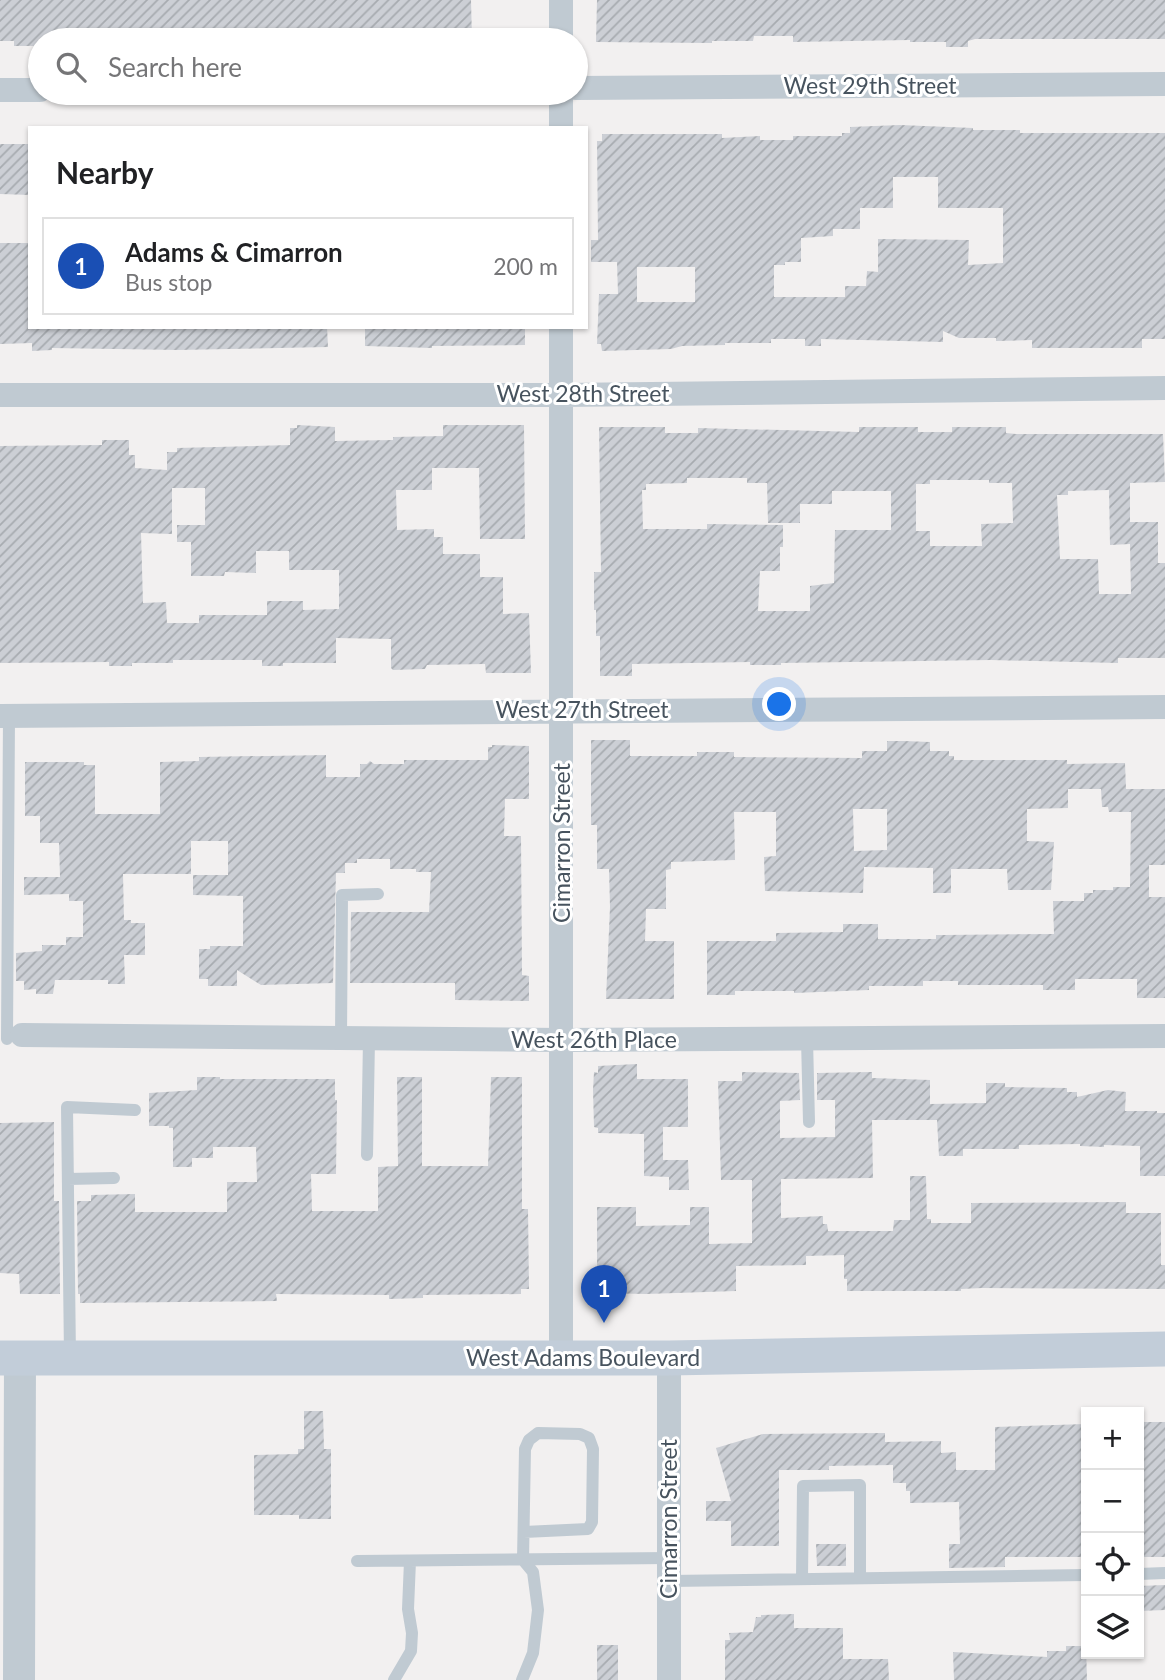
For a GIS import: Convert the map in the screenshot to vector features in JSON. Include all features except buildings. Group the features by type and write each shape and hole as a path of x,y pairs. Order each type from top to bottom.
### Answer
{"main road":[{"name":"West Adams Boulevard","path":"10,1358 669,1358 1165,1349"}],"street":[{"path":"561,0 561,28"},
{"name":"West 29th Street","path":"588,88 1165,84"},
{"path":"0,90 28,90"},
{"path":"561,105 561,126"},
{"name":"Cimarron Street","path":"561,329 561,1358"},
{"name":"West 28th Street","path":"0,396 561,395 1165,388"},
{"name":"West 27th Street","path":"4,716 1165,707"},
{"name":"West 26th Place","path":"15,1037 562,1040 1165,1036"},
{"path":"10,1358 19,1680"},
{"name":"Cimarron Street","path":"669,1358 669,1680"}],"lane":[{"path":"4,716 15,1037"},
{"path":"341,1039 342,895 378,894"},
{"path":"367,1155 369,1039"},
{"path":"807,1039 809,1122"},
{"path":"70,1358 67,1107 135,1110"},
{"path":"68,1179 114,1178"},
{"path":"522,1680 533,1653 538,1610 533,1572 523,1560 524,1449 529,1440 538,1433 580,1434 589,1438 593,1449 592,1522 588,1529 524,1532"},
{"path":"802,1579 803,1486 860,1485 860,1578"},
{"path":"357,1561 523,1560 802,1579 1081,1575"},
{"path":"394,1680 411,1651 412,1633 408,1609 410,1561"},
{"path":"1144,1574 1165,1573"}],"place":[{"name":"Adams & Cimarron","path":"604,1323"}]}
